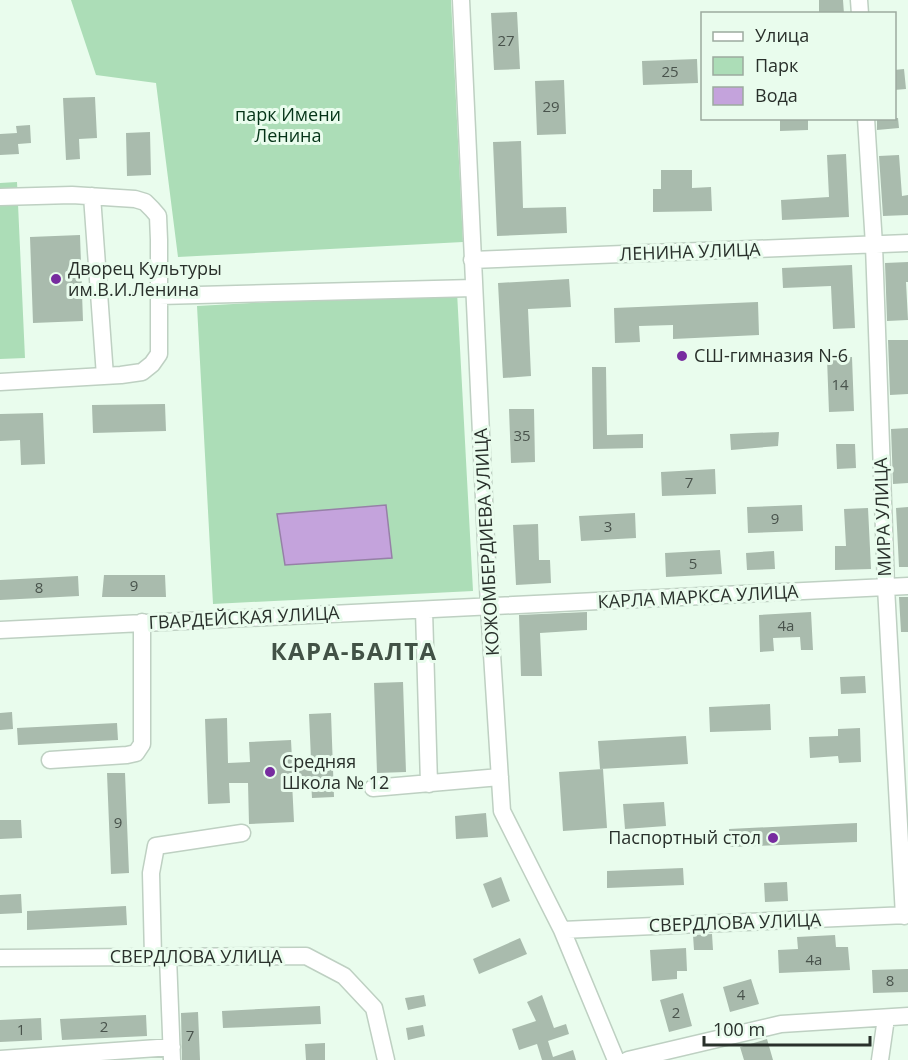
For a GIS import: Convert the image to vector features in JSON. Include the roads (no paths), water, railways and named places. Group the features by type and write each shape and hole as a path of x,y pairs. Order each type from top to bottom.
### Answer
{"street":[{"name":"КОЖОМБЕРДИЕВА УЛИЦА","path":"461,0 489,607 502,811 562,930 616,1060"},
{"name":"МИРА УЛИЦА","path":"866,120 874,245 886,587 906,916"},
{"path":"0,197 72,195 135,199 145,202 158,216 159,240 159,354 152,364 142,372 0,382"},
{"path":"92,196 105,376"},
{"name":"ЛЕНИНА УЛИЦА","path":"472,260 908,243"},
{"path":"159,296 474,288"},
{"name":"КАРЛА МАРКСА УЛИЦА","path":"489,607 908,586"},
{"name":"ГВАРДЕЙСКАЯ УЛИЦА","path":"0,630 489,607"},
{"path":"424,610 429,784"},
{"path":"50,760 136,753 142,744 142,622"},
{"path":"373,788 500,777"},
{"path":"0,1059 172,1053 151,873 156,846 242,833"},
{"name":"СВЕРДЛОВА УЛИЦА","path":"562,930 906,916"},
{"name":"СВЕРДЛОВА УЛИЦА","path":"0,958 306,956 344,976 374,1008 386,1060"},
{"path":"628,1060 781,1024 908,1016"},
{"path":"880,1060 886,1017"}],"water":[{"path":"386,505 392,558 285,565 277,514"}],"place":[{"name":"Дворец Культуры им.В.И.Ленина","path":"56,279"},
{"name":"СШ-гимназия N-6","path":"682,356"},
{"name":"Средняя Школа № 12","path":"270,772"},
{"name":"Паспортный стол","path":"773,838"}],"district":[{"name":"КАРА-БАЛТА","path":"354,652"}],"park label":[{"name":"парк Имени Ленина","path":"288,125"}]}
